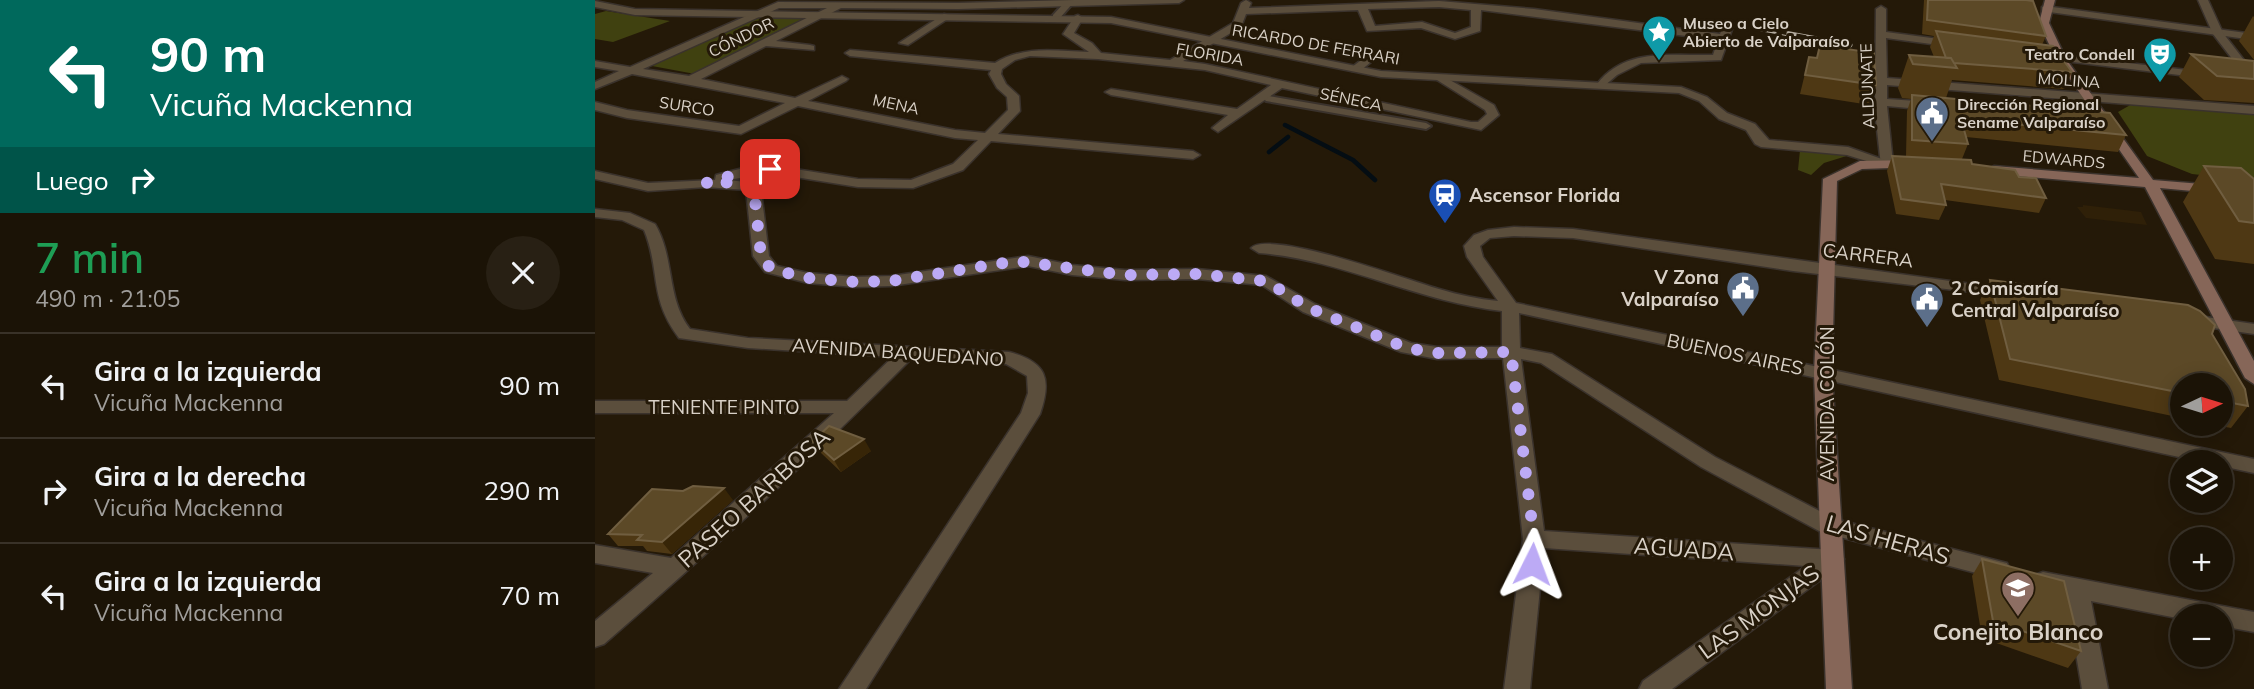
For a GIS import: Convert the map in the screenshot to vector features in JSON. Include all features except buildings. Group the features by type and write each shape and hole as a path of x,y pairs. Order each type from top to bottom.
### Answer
{"main road":[{"path":"2047,5 2044,23 2061,59 2109,123 2149,183 2254,377"},
{"path":"1887,163 1932,165"},
{"name":"AVENIDA COLÓN","path":"1839,689 1823,373 1830,179 1849,169 1887,163"},
{"name":"EDWARDS","path":"1983,169 2227,190"}],"street":[{"path":"595,86 778,5 836,3 945,13 1025,2 1179,0"},
{"path":"2203,0 2217,32 2254,80"},
{"path":"1173,63 1237,25 1245,6 1362,7 1439,2 1476,8 1544,13 1724,38"},
{"name":"CÓNDOR","path":"690,80 822,15 836,3"},
{"path":"1056,18 1069,3"},
{"name":"RICARDO DE FERRARI","path":"595,4 635,12 822,15 945,13 1111,19 1213,39 1237,47 1356,69 1441,78 1681,90 1703,99 1723,116 1751,127 1760,141 1766,144 1848,151 1887,163"},
{"path":"2047,5 2254,37"},
{"path":"1362,7 1367,24 1375,30 1422,25 1455,36 1476,29 1476,8"},
{"name":"ALDUNATE","path":"1881,9 1881,102 1887,163"},
{"path":"904,43 945,13"},
{"path":"1079,18 1068,34 1088,45 1098,56"},
{"path":"1603,84 1611,75 1639,60 1717,58 1729,24"},
{"path":"1881,34 1962,45"},
{"path":"764,43 810,48"},
{"name":"FLORIDA","path":"850,53 997,67 1022,54 1098,56 1173,63 1280,84 1380,111 1476,127 1493,115 1490,108 1441,78"},
{"path":"2029,54 2212,75"},
{"path":"860,69 885,57"},
{"path":"1356,69 1372,57"},
{"name":"MENA","path":"595,64 690,80 955,135 1193,155"},
{"path":"595,175 648,187 706,183 747,171 770,169 857,183 913,184 958,167 1009,118 1015,104 1013,96 1001,86 995,74 997,67"},
{"path":"2236,78 2254,80"},
{"path":"801,103 842,79"},
{"name":"MOLINA","path":"1881,81 2254,110"},
{"path":"1218,128 1280,84"},
{"path":"1111,92 1238,113"},
{"name":"SÉNECA","path":"1269,99 1426,126"},
{"path":"1881,102 1948,108"},
{"name":"SURCO","path":"627,114 741,130 801,103"},
{"path":"595,106 627,114"},
{"path":"595,117 627,114"},
{"path":"2082,120 2109,123"},
{"path":"1022,141 1013,151 1037,153"},
{"name":"LAS HERAS","path":"706,183 750,186 754,190 761,256 771,269 808,278 855,282 891,281 1016,261 1125,275 1197,274 1266,281 1309,308 1407,348 1437,353 1511,352 1546,358 1708,462 1829,526 2077,591 2170,607"},
{"name":"AVENIDA BAQUEDANO","path":"595,213 625,216 650,227 660,246 659,269 671,320 685,334 708,340 1009,358 1032,367 1039,378 1030,414 852,689"},
{"name":"CARRERA","path":"1510,306 1475,257 1472,246 1476,239 1486,235 1525,233 1604,238 1828,272 2028,297"},
{"name":"BUENOS AIRES","path":"1259,248 1291,249 1372,271 1457,300 1510,306 2254,466"},
{"path":"1510,306 1511,352 1534,540 1517,689"},
{"path":"2171,317 2254,329"},
{"name":"PASEO BARBOSA","path":"595,636 677,568 853,407 907,353"},
{"name":"TENIENTE PINTO","path":"595,407 853,407"},
{"name":"AGUADA","path":"1534,540 1833,559"},
{"path":"595,554 677,568"},
{"name":"LAS MONJAS","path":"1652,689 1833,559"},
{"path":"2077,591 2095,689"},
{"name":"LAS HERAS","path":"2233,618 2254,622"}],"shaded area":[{"path":"606,11 670,21 613,42 595,39 595,14"},
{"path":"760,15 807,17 695,74 652,66"},
{"path":"2132,104 2254,115 2254,181 2192,174 2147,156 2118,112"},
{"path":"1800,150 1853,154 1824,163 1811,175 1798,170"},
{"path":"2083,205 2141,212 2147,225 2086,218 2077,207"}],"waterway":[{"path":"1285,125 1353,160 1375,180"},
{"path":"1269,152 1288,137"}],"railway":[{"path":"1757,28 1850,45"}],"place":[{"name":"Museo a Cielo Abierto de Valparaíso","path":"1659,62"},
{"name":"Teatro Condell","path":"2160,84"},
{"name":"Dirección Regional Sename Valparaíso","path":"1932,143"},
{"name":"Ascensor Florida","path":"1445,225"},
{"name":"V Zona Valparaíso","path":"1743,318"},
{"name":"2 Comisaría Central Valparaíso","path":"1927,329"},
{"name":"Conejito Blanco","path":"2018,618"}],"route":[{"path":"770,169 747,171 706,183 736,183 750,186 754,190 761,256 771,269 808,278 855,282 891,281 1028,261 1072,270 1125,275 1197,274 1266,281 1309,308 1407,348 1437,353 1511,352 1534,540 1532,564"}]}
